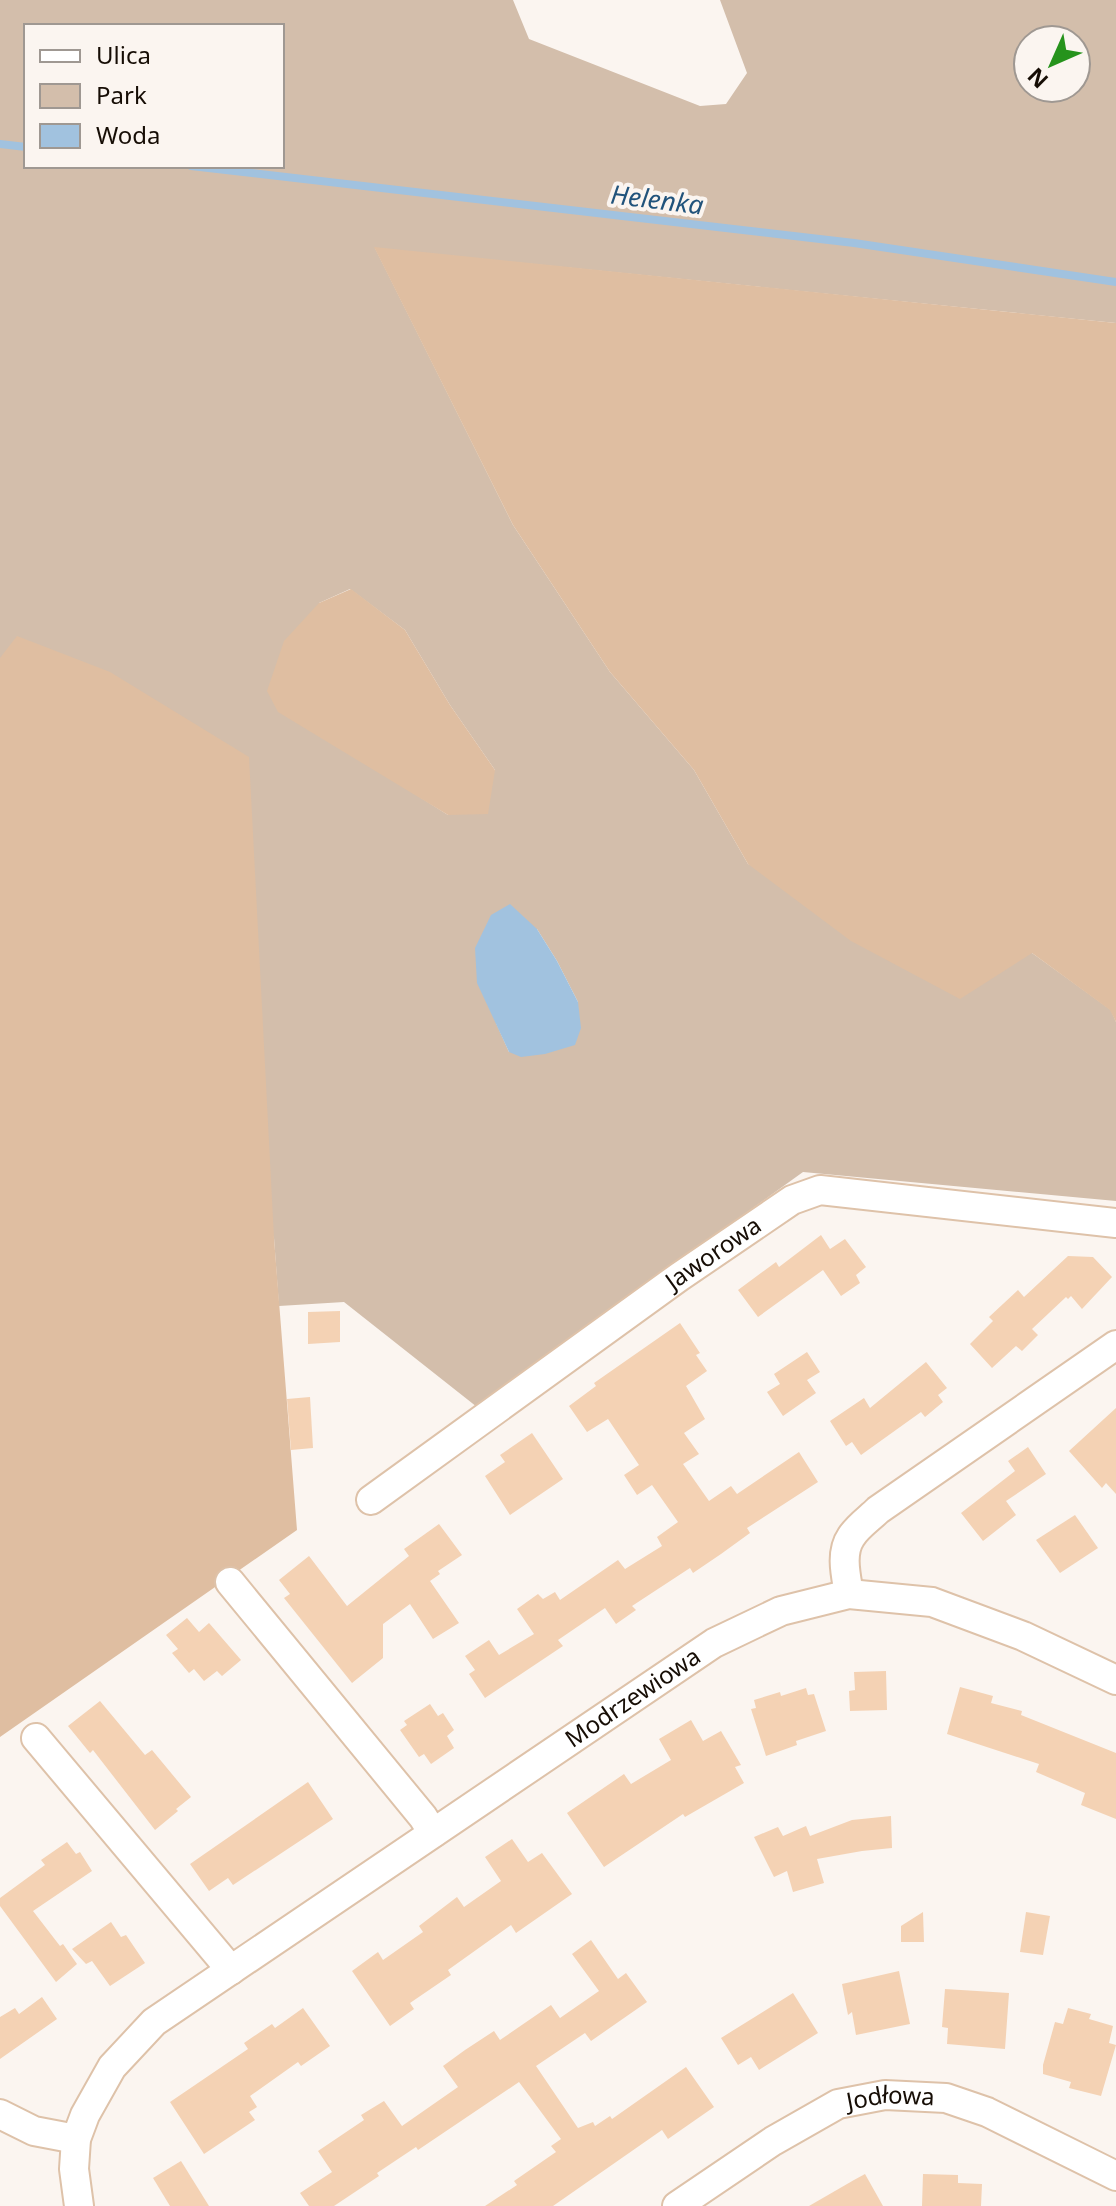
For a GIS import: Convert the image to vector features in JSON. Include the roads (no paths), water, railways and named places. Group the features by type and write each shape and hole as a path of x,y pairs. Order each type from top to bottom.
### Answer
{"street":[{"name":"Jaworowa","path":"371,1500 679,1277 792,1200 820,1190 1116,1223"},
{"path":"849,1594 844,1569 846,1548 851,1536 878,1510 1116,1345"},
{"path":"230,1582 433,1833"},
{"name":"Modrzewiowa","path":"76,2139 85,2115 112,2067 154,2022 714,1643 781,1611 849,1594 932,1602 1023,1636 1116,1680"},
{"path":"36,1738 231,1970"},
{"name":"Jodłowa","path":"677,2206 773,2141 838,2104 885,2095 946,2098 987,2112 1116,2176"},
{"path":"0,2114 34,2131 76,2139 74,2169 79,2206"}],"water":[{"path":"510,904 537,929 578,1002 581,1028 575,1045 521,1057 509,1052 477,983 475,948 491,915"}],"waterway":[{"name":"Helenka","path":"0,144 24,147"},
{"name":"Helenka","path":"208,168 854,243 1116,282"}]}
